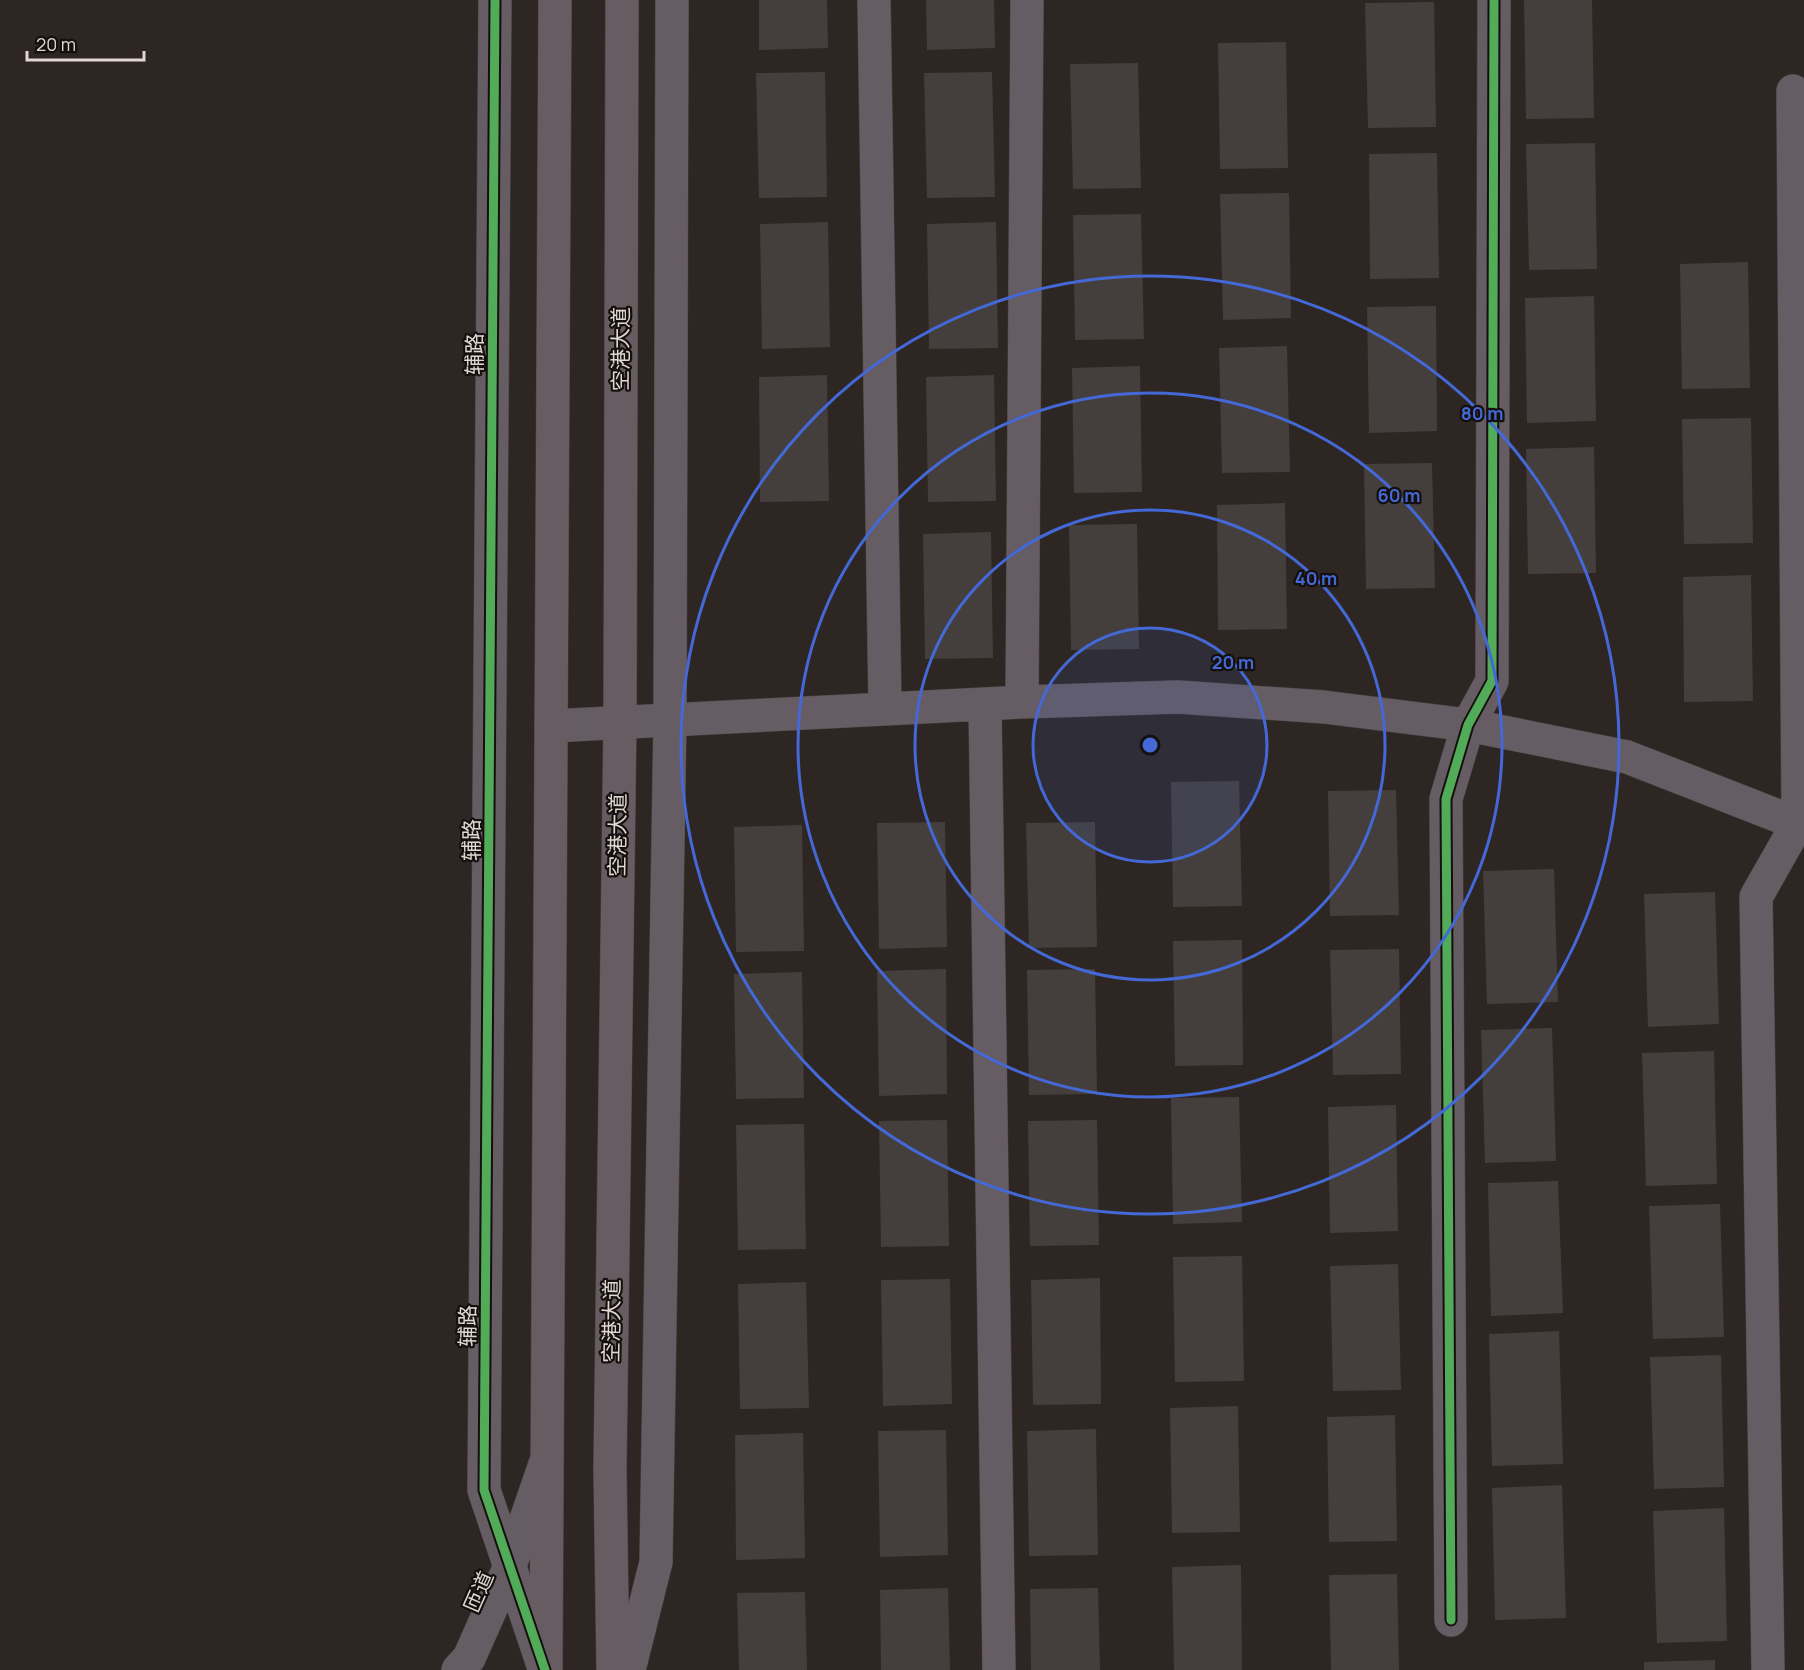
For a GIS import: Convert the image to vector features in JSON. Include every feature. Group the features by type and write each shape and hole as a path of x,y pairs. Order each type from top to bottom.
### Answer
{"main road":[{"path":"545,1670 555,0"},
{"name":"空港大道","path":"613,1670 610,1469 620,721 621,0"}],"street":[{"name":"辅路","path":"495,0 484,1490 545,1670"},
{"path":"629,1670 656,1562 670,719 672,0"},
{"path":"874,0 885,708"},
{"path":"1022,702 1027,0"},
{"path":"1451,1620 1446,798 1468,725 1492,681 1494,0"},
{"path":"1768,1670 1756,897 1801,824 1793,91"},
{"path":"551,726 885,708 1178,696 1324,707 1468,725 1627,757 1801,824"},
{"path":"985,704 999,1670"},
{"name":"匝道","path":"458,1670 469,1658 510,1566 547,1456"},
{"path":"610,1469 637,1636 648,1670"}],"building":[{"path":"759,0 827,0 828,48 759,50"},
{"path":"926,0 994,0 995,48 927,50"},
{"path":"1524,0 1592,0 1594,118 1526,119"},
{"path":"1434,2 1436,127 1368,128 1365,3"},
{"path":"1286,42 1288,168 1220,169 1218,43"},
{"path":"1138,63 1141,188 1073,189 1070,64"},
{"path":"825,72 827,197 759,198 756,73"},
{"path":"992,72 995,197 927,198 924,73"},
{"path":"1595,143 1597,269 1529,270 1526,144"},
{"path":"1437,153 1439,278 1370,279 1369,154"},
{"path":"1289,193 1291,318 1223,320 1220,194"},
{"path":"1141,214 1144,339 1075,340 1073,215"},
{"path":"828,222 830,347 762,349 760,224"},
{"path":"996,222 998,348 929,349 927,224"},
{"path":"1748,262 1750,388 1682,389 1680,264"},
{"path":"1594,296 1596,421 1527,423 1525,298"},
{"path":"1436,306 1437,431 1369,433 1367,307"},
{"path":"1287,346 1290,472 1222,473 1219,348"},
{"path":"1140,366 1142,492 1074,493 1072,368"},
{"path":"827,375 829,501 760,502 759,377"},
{"path":"994,375 996,501 928,502 926,377"},
{"path":"1751,418 1753,543 1684,544 1682,419"},
{"path":"1594,447 1596,573 1528,574 1526,449"},
{"path":"1432,463 1435,588 1366,589 1364,464"},
{"path":"1285,503 1287,629 1218,630 1217,505"},
{"path":"1137,524 1139,649 1071,650 1069,525"},
{"path":"991,532 993,658 925,659 923,534"},
{"path":"1751,575 1753,701 1684,702 1683,577"},
{"path":"1239,781 1242,906 1173,907 1171,782"},
{"path":"1396,790 1399,915 1330,916 1328,791"},
{"path":"945,822 947,947 879,949 877,823"},
{"path":"1095,822 1097,947 1029,948 1026,823"},
{"path":"802,825 804,951 736,952 734,827"},
{"path":"1554,869 1558,1002 1487,1004 1483,871"},
{"path":"1715,892 1719,1024 1648,1027 1644,894"},
{"path":"1242,940 1243,1065 1175,1066 1173,941"},
{"path":"1399,949 1401,1074 1333,1075 1330,950"},
{"path":"946,969 947,1094 879,1096 877,971"},
{"path":"1095,969 1097,1094 1029,1095 1027,970"},
{"path":"802,972 804,1098 736,1099 734,974"},
{"path":"1552,1028 1556,1161 1485,1163 1481,1030"},
{"path":"1714,1051 1717,1184 1646,1186 1642,1053"},
{"path":"1239,1097 1242,1222 1173,1224 1171,1098"},
{"path":"1396,1105 1398,1231 1330,1233 1328,1107"},
{"path":"947,1120 949,1246 881,1247 879,1121"},
{"path":"1097,1120 1099,1245 1030,1246 1028,1121"},
{"path":"804,1124 806,1249 738,1250 736,1125"},
{"path":"1558,1181 1563,1313 1491,1316 1488,1183"},
{"path":"1720,1204 1724,1337 1653,1339 1649,1206"},
{"path":"1242,1256 1244,1381 1175,1382 1173,1257"},
{"path":"1398,1264 1401,1390 1333,1391 1330,1266"},
{"path":"1100,1278 1101,1404 1033,1405 1031,1280"},
{"path":"950,1279 952,1404 883,1406 881,1280"},
{"path":"806,1282 809,1408 740,1409 738,1284"},
{"path":"1559,1331 1563,1464 1492,1466 1489,1334"},
{"path":"1721,1355 1724,1487 1654,1489 1650,1357"},
{"path":"1238,1406 1240,1532 1172,1533 1170,1408"},
{"path":"1395,1415 1397,1541 1329,1542 1327,1417"},
{"path":"1096,1429 1098,1555 1029,1556 1027,1431"},
{"path":"946,1430 948,1555 880,1557 878,1431"},
{"path":"803,1433 805,1558 736,1560 735,1435"},
{"path":"1562,1485 1566,1618 1495,1620 1492,1488"},
{"path":"1724,1508 1727,1641 1657,1643 1653,1511"},
{"path":"1241,1565 1242,1670 1174,1670 1172,1567"},
{"path":"1397,1574 1399,1670 1331,1670 1329,1575"},
{"path":"948,1588 950,1670 881,1670 880,1590"},
{"path":"1098,1588 1100,1670 1031,1670 1030,1589"},
{"path":"805,1592 807,1670 739,1670 737,1593"},
{"path":"1715,1660 1715,1670 1644,1670 1644,1662"}],"cycle path":[{"path":"495,0 484,1490 545,1670"},
{"path":"1451,1620 1446,799 1468,725 1492,681 1494,0"}]}
